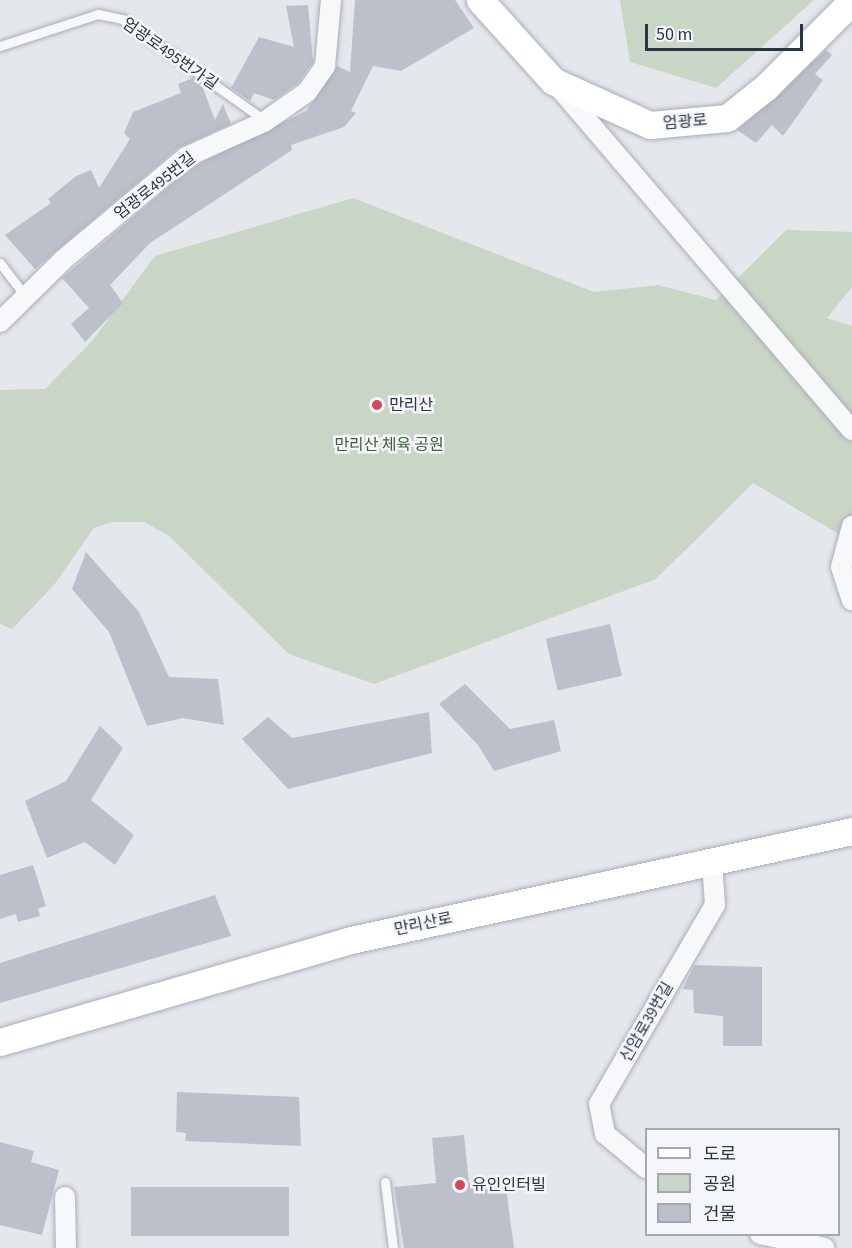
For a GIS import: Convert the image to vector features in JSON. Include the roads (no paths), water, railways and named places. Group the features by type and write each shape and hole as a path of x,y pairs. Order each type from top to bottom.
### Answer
{"street":[{"name":"엄광로495번길","path":"0,322 186,157 258,124 307,92 325,66 331,0"},
{"name":"엄광로","path":"480,0 553,81 650,125 727,118 766,87 852,1"},
{"path":"553,81 852,430"},
{"path":"852,526 841,567 852,600"},
{"name":"만리산로","path":"0,1042 351,940 852,831"},
{"name":"신암로39번길","path":"645,1167 605,1134 599,1104 715,905 712,861"},
{"path":"65,1197 66,1248"},
{"path":"769,1236 825,1248"}],"lane":[{"name":"엄광로495번가길","path":"0,46 98,14 122,19 257,115 258,124"},
{"path":"0,263 26,297"},
{"path":"385,1182 393,1248"}],"place":[{"name":"만리산","path":"377,405"},
{"name":"유인인터빌","path":"460,1185"}],"park label":[{"name":"만리산 체육 공원","path":"389,445"}]}
